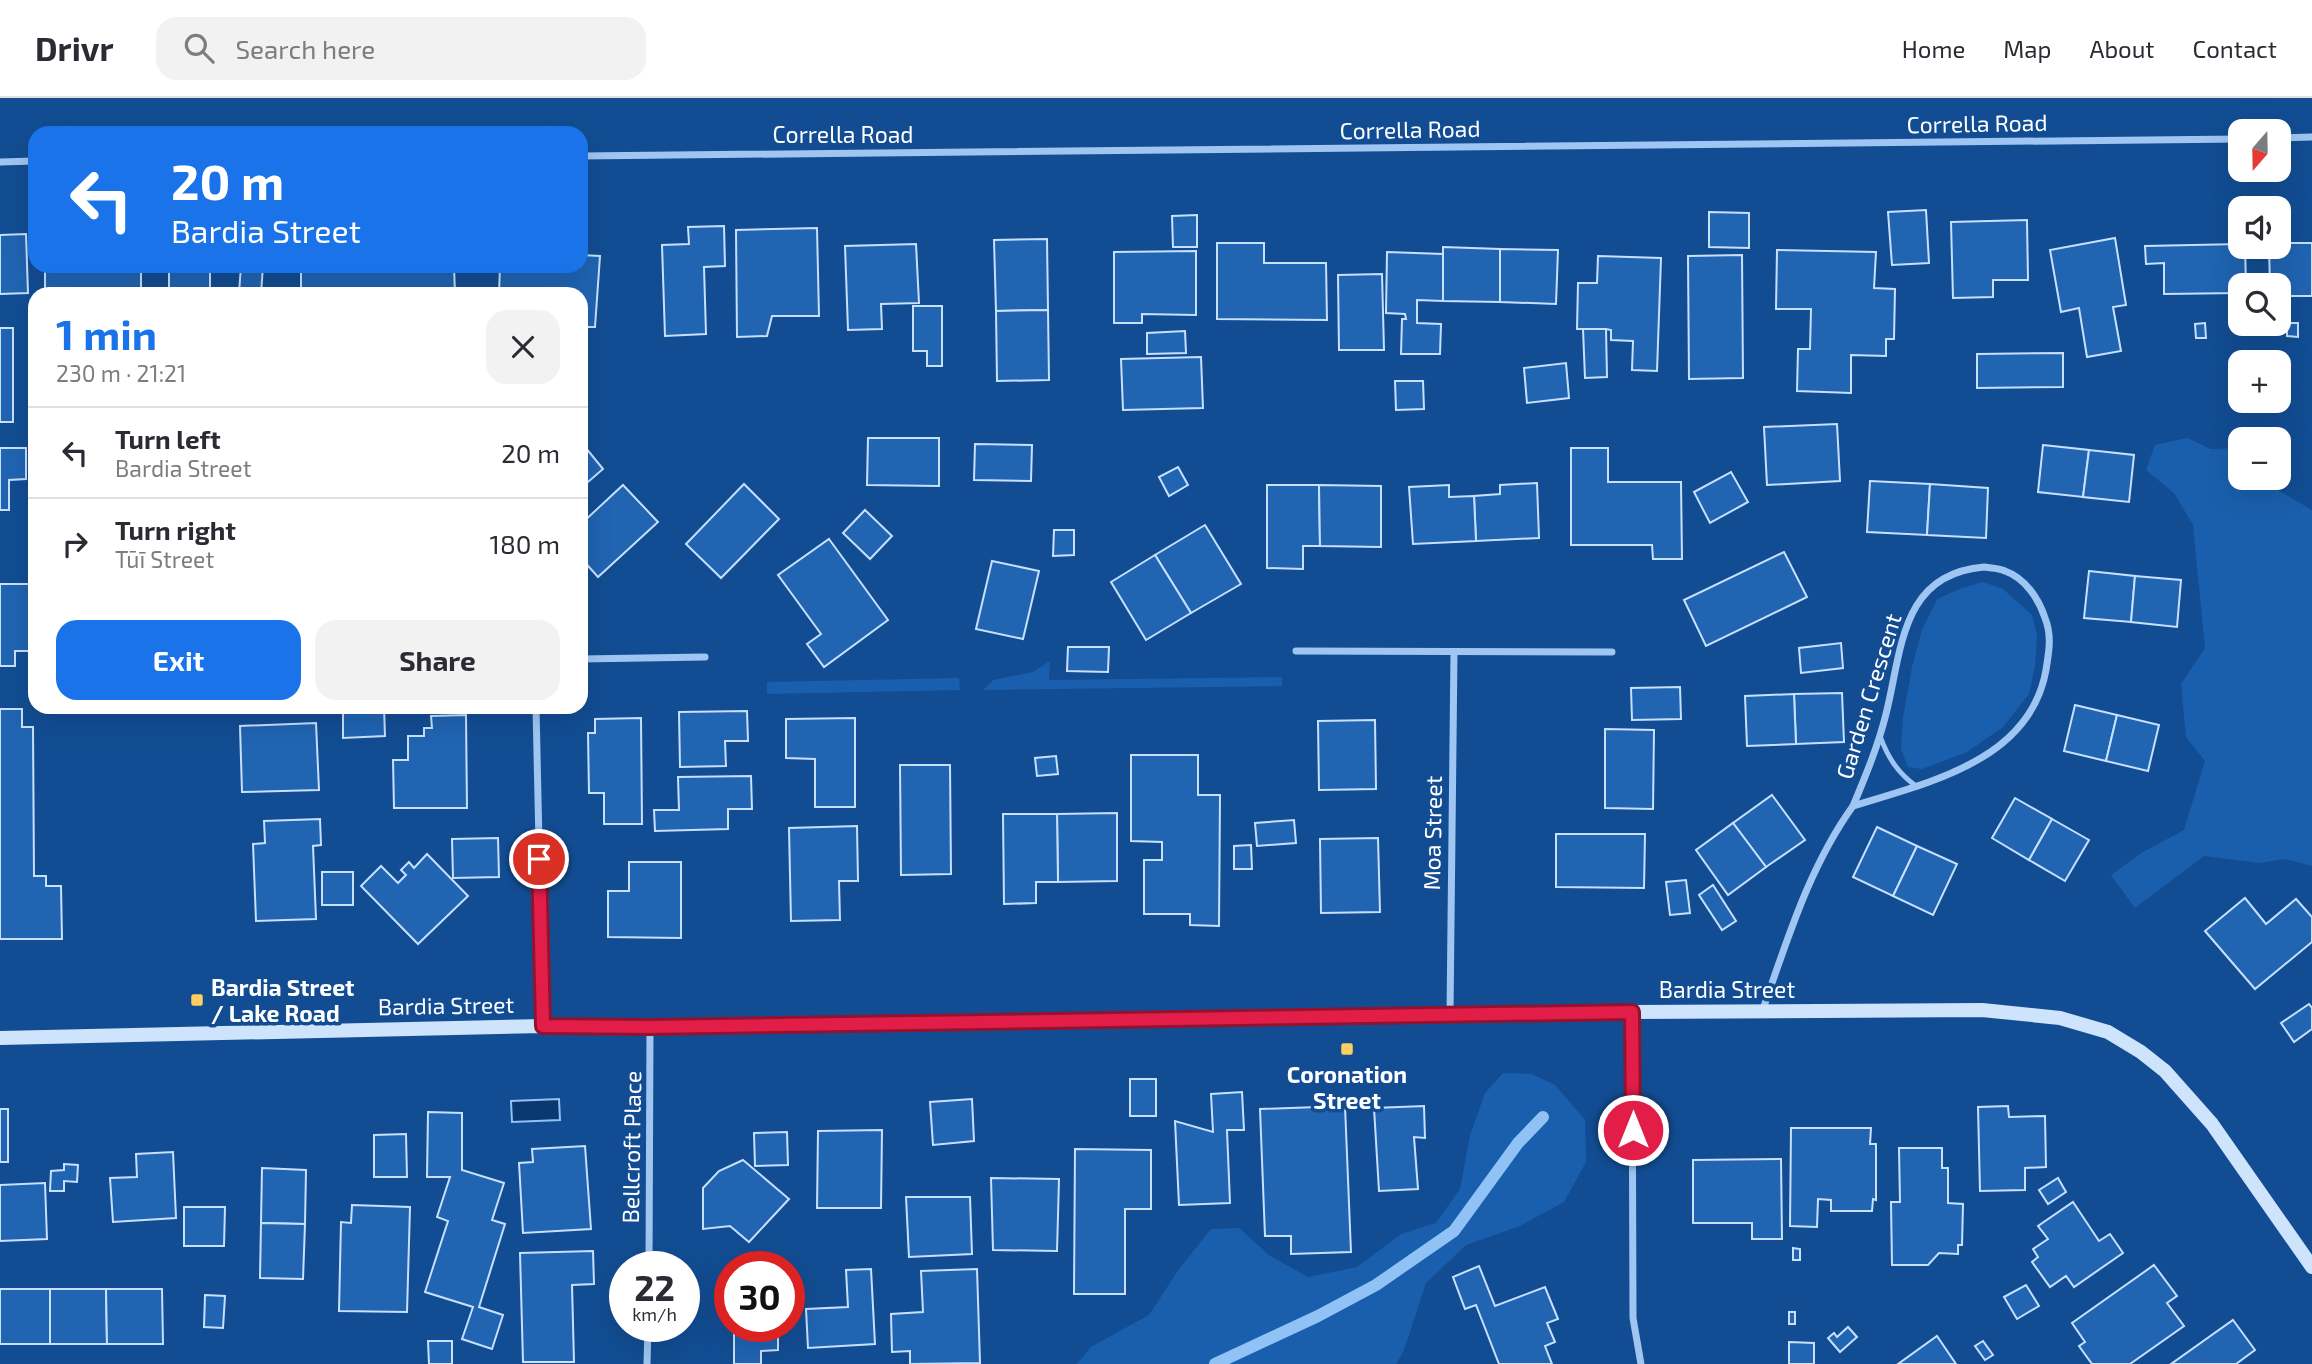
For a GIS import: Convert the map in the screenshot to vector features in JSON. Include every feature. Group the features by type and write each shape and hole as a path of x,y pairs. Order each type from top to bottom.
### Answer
{"street":[{"path":"2291,138 2312,137"},
{"name":"Corrella Road","path":"588,156 2228,139"},
{"path":"0,162 28,161"},
{"name":"Garden Crescent","path":"1762,1013 1809,884 1833,833 1853,806 1880,736 1901,640 1912,614 1926,592 1944,578 1964,569 1984,567 2005,571 2020,580 2035,596 2050,630 2045,673 2038,699 2021,723 2000,746 1976,762 1916,786 1853,806"},
{"path":"1296,651 1612,652"},
{"name":"Moa Street","path":"1450,1014 1454,652"},
{"path":"588,659 705,657"},
{"path":"536,714 543,1026"},
{"name":"Bardia Street","path":"0,1038 543,1026 650,1027 1450,1014 1982,1010 2060,1018 2108,1032 2141,1052 2165,1071 2212,1125 2312,1267"},
{"path":"1632,1012 1633,1318 1641,1364"},
{"name":"Bellcroft Place","path":"649,1251 650,1027"},
{"path":"648,1342 648,1364"}],"lane":[{"path":"1880,736 1892,763 1901,775 1916,786"}],"shaded area":[{"path":"2187,438 2211,449 2228,448 2228,490 2278,490 2312,510 2312,866 2285,859 2259,863 2204,856 2135,908 2111,875 2143,852 2184,830 2205,761 2186,737 2181,684 2205,648 2193,525 2174,493 2146,470 2155,445"},
{"path":"1983,582 2003,589 2032,615 2037,636 2035,666 2029,694 2003,727 1967,752 1922,769 1908,767 1901,749 1903,718 1922,630 1937,599"},
{"path":"1050,661 1049,680 1282,677 1282,686 983,690 993,680 1033,672"},
{"path":"959,678 960,690 767,694 767,682"},
{"path":"1503,1073 1532,1074 1555,1085 1585,1120 1586,1162 1564,1202 1520,1226 1466,1245 1426,1283 1404,1350 1396,1364 1077,1364 1091,1347 1149,1315 1179,1269 1211,1229 1239,1228 1270,1256 1308,1277 1357,1267 1401,1234 1436,1223 1460,1189 1470,1135 1485,1093"},
{"path":"559,1099 560,1120 512,1122 511,1101"}],"building":[{"path":"1926,210 1929,263 1892,265 1888,212"},
{"path":"1709,212 1749,213 1749,248 1709,247"},
{"path":"1197,215 1197,247 1173,247 1172,216"},
{"path":"2027,220 2028,280 1993,280 1993,297 1953,298 1951,222"},
{"path":"724,226 725,266 704,267 706,334 665,336 662,245 689,244 688,227"},
{"path":"817,228 819,316 772,316 767,336 737,337 736,230"},
{"path":"26,234 28,293 0,294 0,235"},
{"path":"2115,238 2126,305 2113,307 2121,351 2087,357 2079,308 2061,312 2050,250"},
{"path":"1047,239 1048,310 996,311 994,240"},
{"path":"1217,243 1264,243 1264,263 1326,263 1327,320 1217,319"},
{"path":"2291,243 2312,243 2312,296 2291,296 2291,273 2270,273 2269,259 2291,259"},
{"path":"916,244 919,303 881,304 882,329 848,330 845,246"},
{"path":"2228,244 2228,259 2245,259 2246,273 2228,273 2228,293 2164,294 2164,263 2146,264 2145,246"},
{"path":"1443,247 1500,249 1500,302 1443,301"},
{"path":"1500,249 1558,250 1556,304 1500,302"},
{"path":"1777,250 1876,252 1874,288 1895,289 1894,339 1886,339 1886,356 1851,355 1851,393 1797,391 1798,349 1810,349 1811,309 1776,309"},
{"path":"1196,251 1196,315 1142,314 1142,323 1114,323 1114,252"},
{"path":"1387,252 1443,254 1443,301 1417,300 1417,323 1441,324 1440,354 1401,354 1402,319 1406,319 1405,314 1386,313"},
{"path":"588,255 600,256 595,327 588,327 588,287 499,287 500,273 588,273"},
{"path":"1742,255 1743,378 1689,379 1688,256"},
{"path":"1598,256 1661,258 1657,371 1632,370 1633,341 1611,340 1611,330 1577,329 1578,283 1597,283"},
{"path":"45,273 141,273 141,287 45,287"},
{"path":"169,273 210,273 210,287 169,287"},
{"path":"240,273 262,273 262,287 239,287"},
{"path":"301,273 454,273 455,287 301,287"},
{"path":"1382,274 1384,350 1339,350 1338,275"},
{"path":"913,306 942,306 942,366 927,366 927,351 913,351"},
{"path":"1048,310 1049,380 997,381 996,311"},
{"path":"2205,323 2206,338 2196,338 2195,324"},
{"path":"2291,323 2298,323 2298,337 2287,336 2291,336"},
{"path":"0,328 13,328 13,422 0,422"},
{"path":"1583,329 1606,329 1607,377 1585,378"},
{"path":"1185,331 1186,353 1147,354 1147,333"},
{"path":"2063,353 2063,387 1977,388 1977,354"},
{"path":"1201,357 1203,408 1123,410 1121,359"},
{"path":"1566,363 1569,398 1527,403 1524,368"},
{"path":"1395,381 1423,381 1424,409 1396,410"},
{"path":"1837,424 1840,481 1767,485 1764,427"},
{"path":"868,438 939,438 939,486 867,485"},
{"path":"975,444 1032,445 1031,481 974,480"},
{"path":"2043,445 2089,450 2083,497 2038,492"},
{"path":"0,448 26,448 26,479 9,480 9,510 0,510"},
{"path":"1571,448 1608,448 1608,482 1681,482 1682,559 1653,559 1652,545 1571,545"},
{"path":"2089,450 2134,455 2129,502 2083,497"},
{"path":"588,451 603,469 588,482"},
{"path":"1178,467 1188,485 1169,496 1159,477"},
{"path":"1731,472 1748,502 1710,523 1694,492"},
{"path":"1870,481 1930,484 1927,535 1867,532"},
{"path":"1537,483 1539,538 1476,541 1474,496 1500,494 1500,485"},
{"path":"744,484 779,519 721,578 686,544"},
{"path":"1930,484 1988,488 1986,538 1927,535"},
{"path":"623,485 658,522 598,577 588,566 588,518"},
{"path":"1267,485 1319,485 1320,546 1303,546 1303,569 1267,568"},
{"path":"1319,485 1381,486 1381,547 1320,546"},
{"path":"1449,485 1449,497 1474,496 1476,541 1413,544 1409,487"},
{"path":"865,510 892,536 870,559 843,533"},
{"path":"1205,525 1241,584 1191,613 1155,555"},
{"path":"1054,530 1074,530 1074,555 1053,556"},
{"path":"829,539 888,620 824,667 807,644 821,634 778,575"},
{"path":"1784,552 1807,597 1706,646 1684,600"},
{"path":"1155,555 1191,613 1146,640 1111,582"},
{"path":"992,561 1039,571 1023,639 976,629"},
{"path":"2089,571 2135,576 2131,622 2084,618"},
{"path":"2135,576 2181,580 2177,627 2131,622"},
{"path":"0,584 28,584 28,651 15,651 15,666 0,666"},
{"path":"1841,643 1843,668 1801,673 1799,648"},
{"path":"1068,647 1109,647 1108,672 1067,671"},
{"path":"1680,687 1681,719 1632,720 1631,688"},
{"path":"1842,693 1844,742 1796,744 1794,694"},
{"path":"1794,694 1796,744 1747,746 1745,696"},
{"path":"2075,705 2117,715 2106,761 2064,751"},
{"path":"0,709 22,709 22,727 33,727 34,876 46,876 46,886 61,886 62,939 0,939"},
{"path":"747,711 748,741 725,741 726,766 680,767 679,712"},
{"path":"343,714 384,714 385,736 343,738"},
{"path":"466,715 467,808 394,808 393,760 408,760 408,736 424,736 424,728 432,728 431,716"},
{"path":"2117,715 2159,725 2148,771 2106,761"},
{"path":"641,718 642,824 604,824 604,793 589,793 588,733 595,733 595,719"},
{"path":"855,718 855,807 815,807 815,759 786,758 786,719"},
{"path":"1375,720 1376,789 1319,790 1318,721"},
{"path":"316,723 319,790 242,792 240,726"},
{"path":"1605,729 1654,730 1653,809 1605,808"},
{"path":"1131,755 1198,755 1198,795 1220,795 1219,926 1190,925 1190,914 1144,914 1144,860 1162,860 1162,842 1131,841"},
{"path":"1056,756 1058,774 1037,776 1035,758"},
{"path":"900,765 950,765 951,874 901,875"},
{"path":"751,776 752,809 728,809 728,829 655,831 654,810 679,810 678,777"},
{"path":"1772,795 1805,840 1766,867 1733,823"},
{"path":"2015,798 2052,819 2029,860 1992,838"},
{"path":"1117,813 1117,881 1058,882 1057,814"},
{"path":"1003,814 1057,814 1058,882 1036,882 1036,903 1004,904"},
{"path":"320,819 321,845 313,846 316,919 256,921 253,844 265,843 264,821"},
{"path":"2052,819 2089,840 2065,881 2029,860"},
{"path":"1294,820 1296,843 1257,846 1255,823"},
{"path":"1733,823 1766,867 1728,895 1696,850"},
{"path":"857,826 858,881 839,881 840,920 791,921 789,828"},
{"path":"1877,827 1917,846 1893,896 1853,877"},
{"path":"1556,834 1645,834 1644,888 1556,887"},
{"path":"498,838 499,877 453,878 452,839"},
{"path":"1378,838 1380,912 1321,913 1320,839"},
{"path":"1251,845 1252,869 1234,869 1234,846"},
{"path":"1917,846 1957,864 1933,915 1893,896"},
{"path":"427,854 468,896 418,944 361,886 381,866 398,883 406,875 401,870 409,862 414,868"},
{"path":"629,862 681,862 681,938 608,937 608,891 629,891"},
{"path":"322,872 353,872 353,905 322,905"},
{"path":"1686,880 1690,913 1670,915 1666,882"},
{"path":"1713,885 1736,921 1722,930 1699,895"},
{"path":"2245,898 2266,924 2296,899 2312,917 2312,942 2255,989 2205,931"},
{"path":"2309,1004 2312,1008 2312,1029 2294,1042 2281,1023"},
{"path":"1130,1079 1156,1079 1156,1116 1130,1116"},
{"path":"1242,1092 1244,1130 1227,1130 1230,1203 1179,1205 1175,1121 1213,1132 1211,1094"},
{"path":"972,1099 974,1141 933,1145 930,1102"},
{"path":"1345,1106 1351,1252 1291,1254 1291,1236 1265,1236 1260,1109"},
{"path":"1424,1106 1425,1138 1414,1137 1418,1189 1379,1191 1374,1108"},
{"path":"2008,1106 2009,1117 2045,1116 2046,1167 2025,1168 2025,1190 1980,1191 1978,1107"},
{"path":"0,1109 8,1109 8,1162 0,1162"},
{"path":"428,1112 462,1113 462,1170 504,1183 492,1220 505,1224 479,1307 503,1315 492,1349 462,1339 473,1307 425,1292 448,1221 437,1217 450,1177 427,1177"},
{"path":"1791,1128 1871,1128 1870,1144 1876,1144 1876,1200 1873,1199 1872,1211 1831,1211 1831,1200 1818,1199 1817,1227 1790,1226"},
{"path":"882,1130 881,1208 817,1208 818,1131"},
{"path":"787,1132 788,1165 755,1166 754,1133"},
{"path":"406,1134 407,1177 374,1177 374,1135"},
{"path":"585,1146 591,1229 523,1233 519,1163 533,1162 532,1149"},
{"path":"1899,1148 1942,1148 1942,1168 1948,1168 1948,1203 1963,1204 1962,1245 1958,1245 1958,1254 1939,1253 1928,1265 1892,1265 1891,1202 1900,1202"},
{"path":"1075,1149 1151,1150 1151,1209 1125,1209 1125,1294 1074,1294"},
{"path":"173,1152 176,1218 113,1222 110,1178 137,1177 136,1154"},
{"path":"1781,1159 1782,1239 1752,1239 1752,1223 1693,1223 1693,1160"},
{"path":"743,1160 789,1199 749,1242 730,1226 703,1229 703,1188 719,1171"},
{"path":"64,1164 78,1165 77,1182 64,1181 64,1191 50,1191 51,1171 64,1170"},
{"path":"262,1168 306,1170 305,1224 261,1223"},
{"path":"991,1178 1059,1179 1057,1251 993,1250"},
{"path":"2058,1178 2066,1192 2048,1204 2039,1190"},
{"path":"45,1183 47,1239 0,1241 0,1185"},
{"path":"906,1197 970,1197 972,1254 909,1257"},
{"path":"2073,1202 2099,1241 2110,1234 2123,1253 2074,1287 2066,1276 2050,1287 2032,1262 2038,1257 2033,1249 2048,1239 2038,1226"},
{"path":"352,1205 410,1207 407,1312 339,1311 341,1222 351,1223"},
{"path":"184,1207 225,1207 224,1246 184,1246"},
{"path":"261,1223 305,1224 303,1279 260,1278"},
{"path":"1793,1248 1800,1249 1800,1260 1793,1260"},
{"path":"593,1251 594,1284 572,1285 574,1362 523,1362 520,1253"},
{"path":"2154,1265 2177,1296 2167,1303 2184,1326 2130,1364 2092,1364 2079,1346 2085,1342 2072,1323"},
{"path":"1479,1266 1495,1306 1545,1287 1558,1319 1547,1323 1555,1342 1545,1346 1552,1364 1499,1364 1476,1305 1465,1309 1453,1277"},
{"path":"871,1269 875,1344 808,1348 806,1309 848,1307 846,1270"},
{"path":"977,1269 980,1363 910,1364 910,1351 892,1352 891,1314 923,1312 921,1271"},
{"path":"2026,1285 2039,1306 2017,1319 2004,1297"},
{"path":"0,1289 50,1289 50,1344 0,1344"},
{"path":"50,1289 106,1289 107,1344 50,1344"},
{"path":"106,1289 162,1289 163,1344 107,1344"},
{"path":"205,1295 225,1296 223,1328 204,1327"},
{"path":"1789,1312 1795,1312 1795,1324 1789,1324"},
{"path":"2233,1320 2255,1350 2236,1364 2171,1364"},
{"path":"1848,1327 1857,1337 1840,1352 1828,1338 1834,1333 1837,1337"},
{"path":"1937,1336 1956,1364 1898,1364"},
{"path":"428,1341 452,1341 452,1364 429,1364"},
{"path":"1983,1341 1993,1355 1985,1360 1975,1346"},
{"path":"734,1342 778,1342 778,1350 761,1351 761,1364 734,1364"},
{"path":"1789,1342 1814,1343 1814,1364 1789,1364"}],"waterway":[{"path":"1215,1364 1318,1316 1376,1285 1454,1231 1518,1143 1543,1117"}],"place":[{"name":"Bardia Street / Lake Road","path":"197,1000"},
{"name":"Coronation Street","path":"1347,1049"}],"route":[{"path":"539,859 543,1026 650,1027 1632,1012 1633,1130"}]}
